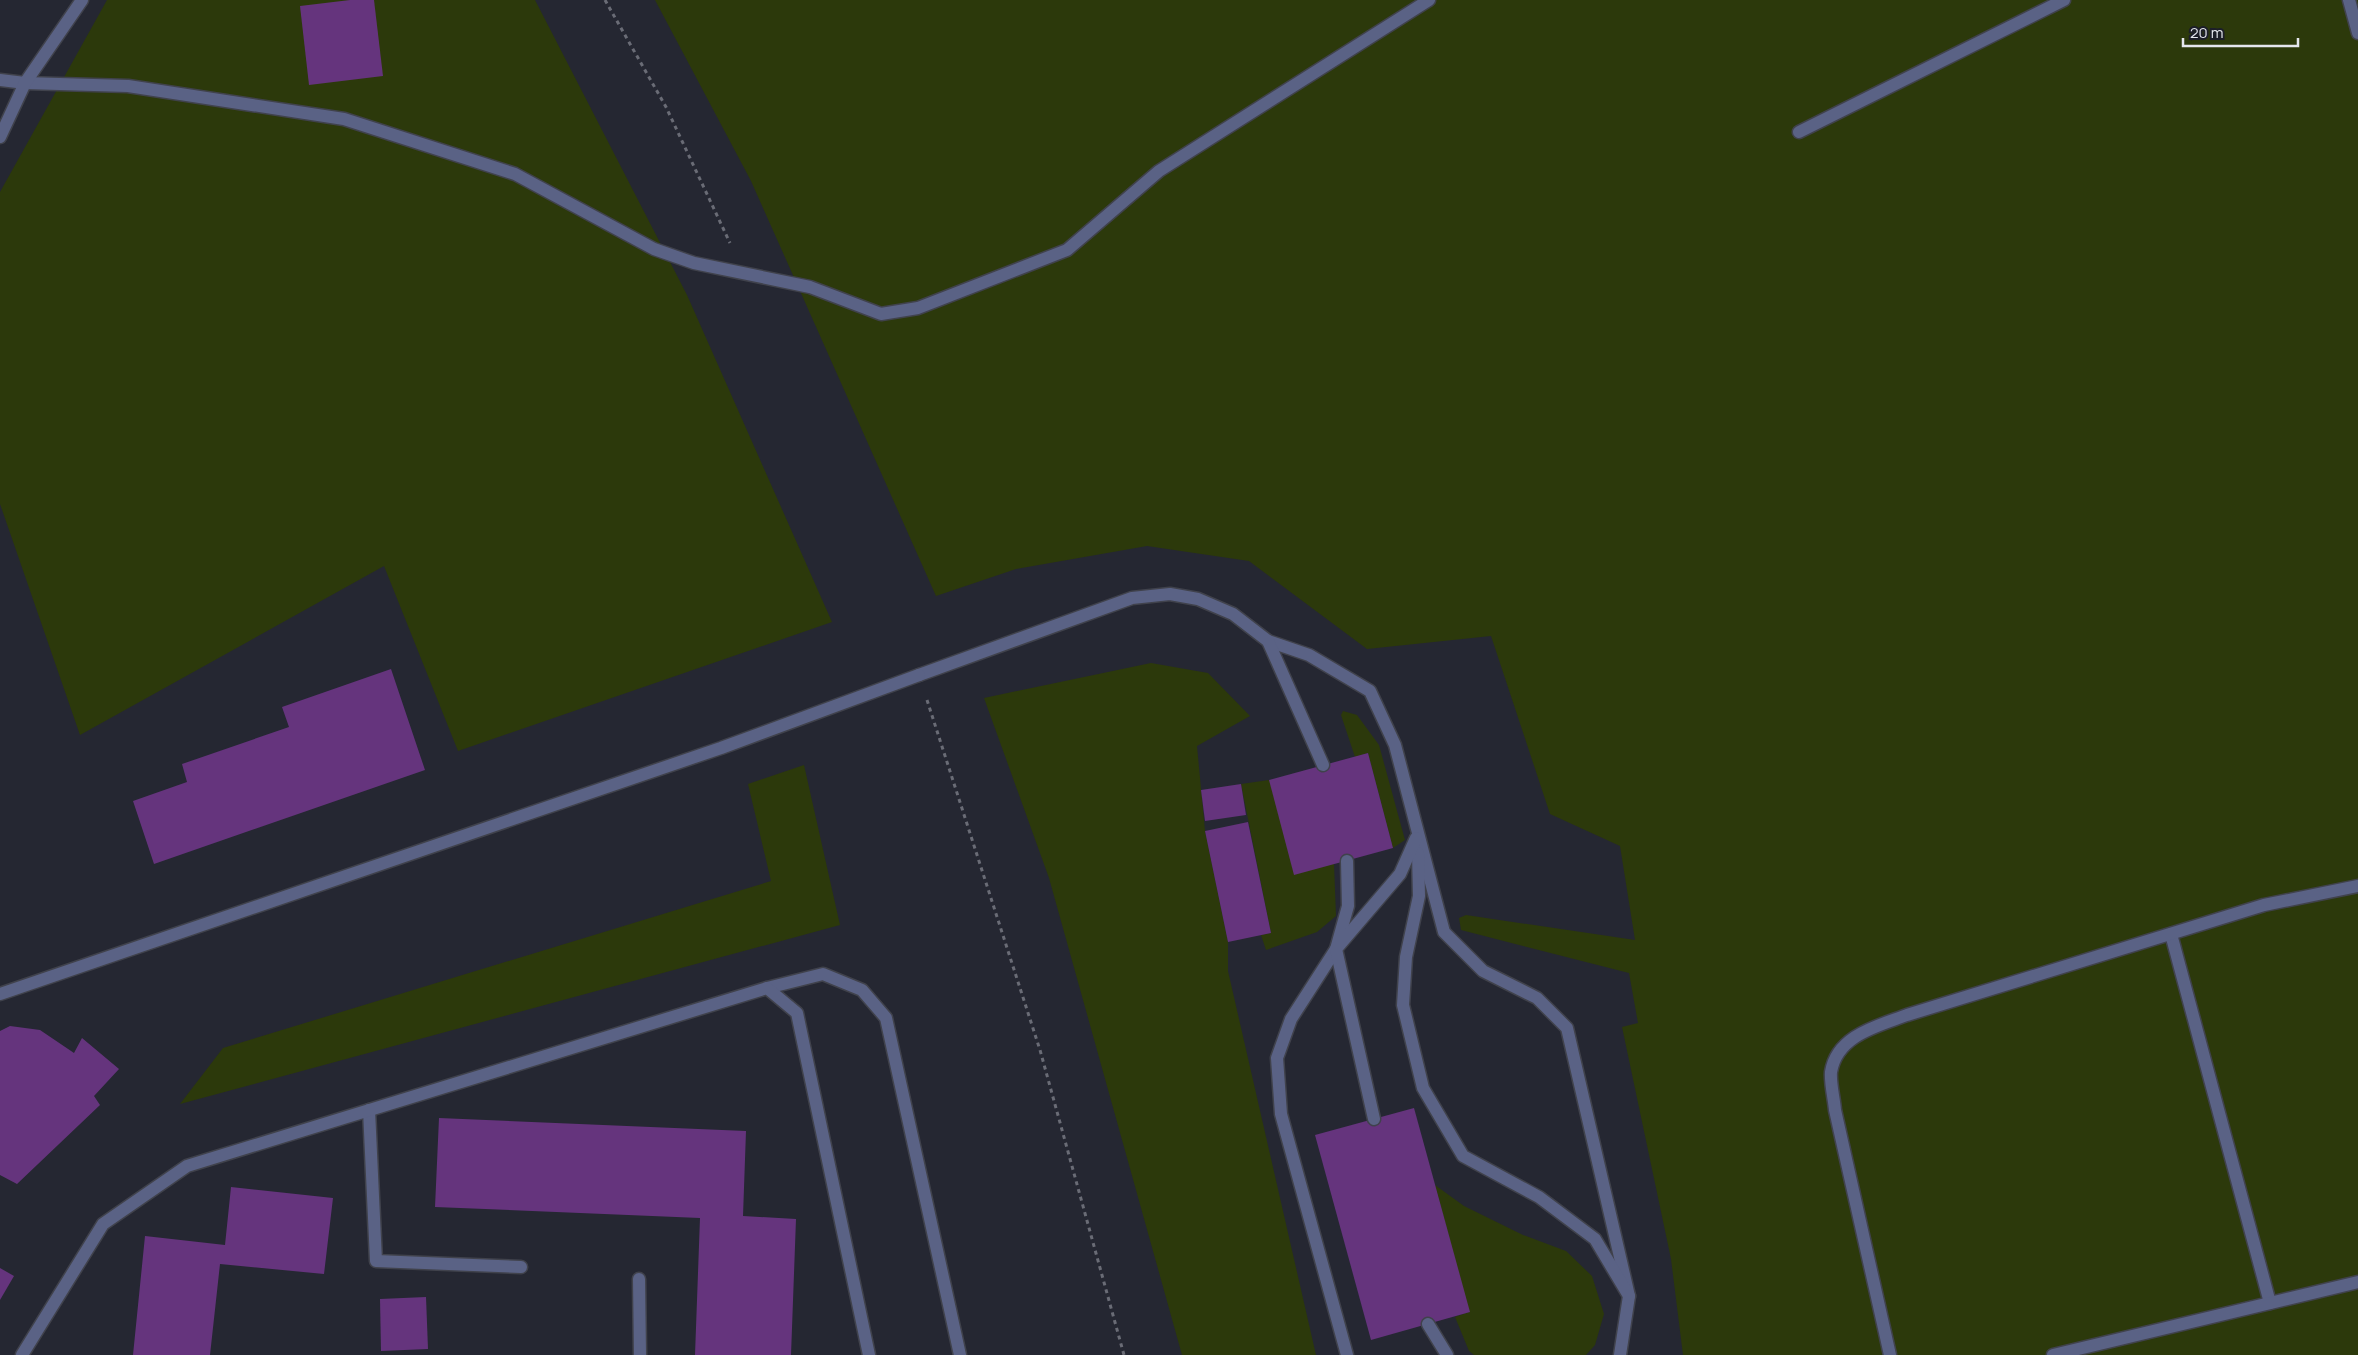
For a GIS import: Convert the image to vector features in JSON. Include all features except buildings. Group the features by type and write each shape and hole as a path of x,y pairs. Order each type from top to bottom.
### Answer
{"street":[{"path":"0,137 25,83 82,0"},
{"path":"0,80 25,83 128,86 344,119 515,174 654,249 694,263 810,287 881,314 918,308 1067,250 1159,171 1429,0"},
{"path":"1799,132 2064,0"},
{"path":"2349,0 2358,33"},
{"path":"0,994 722,748 1132,598 1170,594 1198,599 1233,614 1268,641 1309,655 1370,691 1394,745 1444,932 1483,971 1537,998 1567,1028 1629,1296 1620,1355"},
{"path":"1268,641 1322,766"},
{"path":"1347,1355 1281,1114 1277,1058 1291,1019 1336,949 1400,874 1418,834"},
{"path":"1418,834 1418,896 1406,957 1403,1004 1423,1088 1463,1156 1539,1197 1595,1239 1629,1296"},
{"path":"1346,861 1348,906 1336,949 1374,1119"},
{"path":"1890,1355 1835,1110 1831,1072 1838,1052 1857,1035 1907,1015 2264,905 2358,886"},
{"path":"2171,934 2270,1303"},
{"path":"22,1355 103,1224 187,1166 766,988 823,974 862,990 886,1018 960,1355"},
{"path":"766,988 797,1013 868,1355"},
{"path":"370,1110 376,1261 521,1268"},
{"path":"639,1279 640,1355"},
{"path":"2053,1355 2358,1282"},
{"path":"1428,1324 1447,1355"}],"path":[{"path":"605,0 666,107 744,273"},
{"path":"920,676 1040,1050 1124,1355"}],"green space":[{"path":"107,0 535,0 687,295 832,622 458,751 384,566 80,735 0,504 0,192"},
{"path":"655,0 2358,0 2358,1355 1683,1355 1671,1259 1622,1027 1638,1023 1629,973 1461,930 1459,918 1466,915 1635,940 1620,846 1550,814 1491,636 1367,649 1249,561 1147,546 1016,569 936,596 751,181"},
{"path":"1151,663 1208,673 1250,716 1197,746 1205,831 1228,942 1228,971 1316,1355 1182,1355 1049,878 984,698"},
{"path":"1343,711 1357,715 1379,745 1405,840 1393,848 1368,753 1355,757 1341,715"},
{"path":"804,765 840,925 180,1104 223,1048 771,881 748,784"},
{"path":"1269,780 1334,864 1336,916 1317,932 1266,950 1261,935 1271,933 1241,784"},
{"path":"1435,1185 1464,1206 1523,1235 1566,1251 1592,1276 1604,1314 1595,1345 1586,1355 1474,1355 1469,1351 1455,1317 1469,1312"}]}
